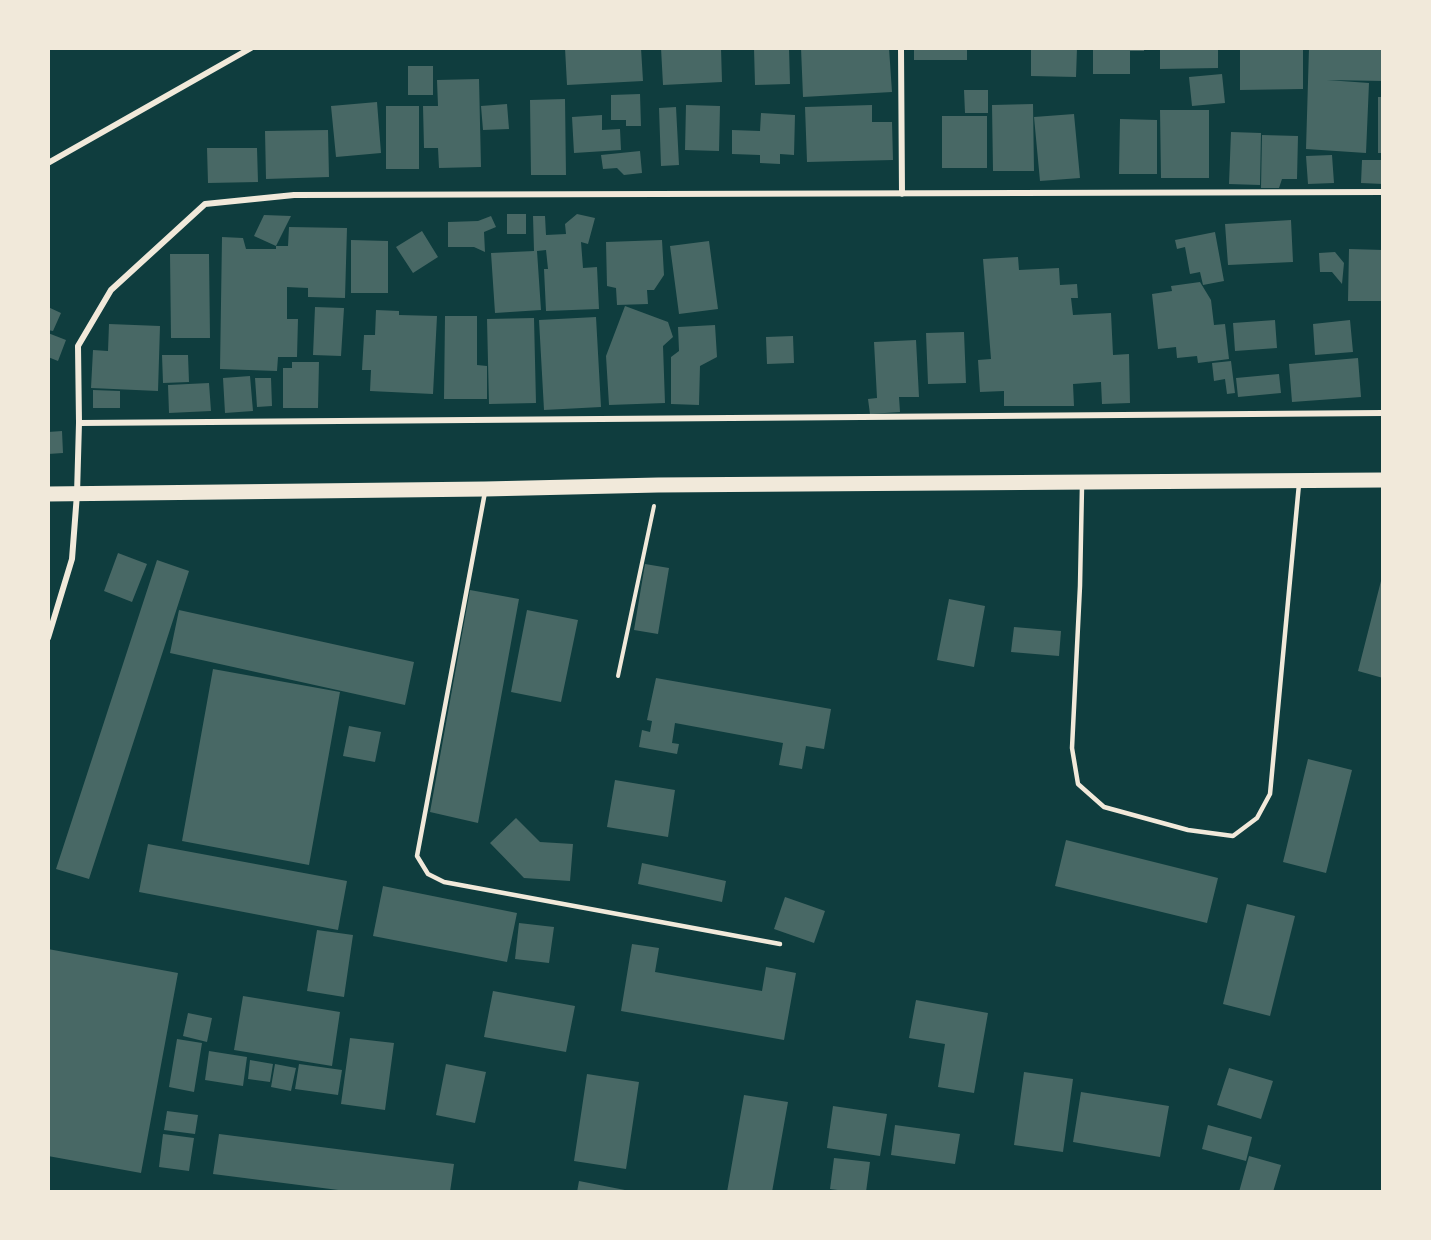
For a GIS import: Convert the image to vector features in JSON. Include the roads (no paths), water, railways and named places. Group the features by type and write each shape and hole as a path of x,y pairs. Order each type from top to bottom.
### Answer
{"main road":[{"path":"48,494 658,485 1383,480"}],"street":[{"path":"48,163 251,48"},
{"path":"901,48 902,194"},
{"path":"48,638 72,559 79,423 78,346 111,290 205,204 294,195 1383,192"},
{"path":"79,423 1383,413"}],"lane":[{"path":"1082,482 1080,586 1072,748 1078,784 1104,807 1188,830 1233,836 1257,818 1270,794 1300,481"},
{"path":"485,489 417,856 428,874 444,882 780,944"}]}
